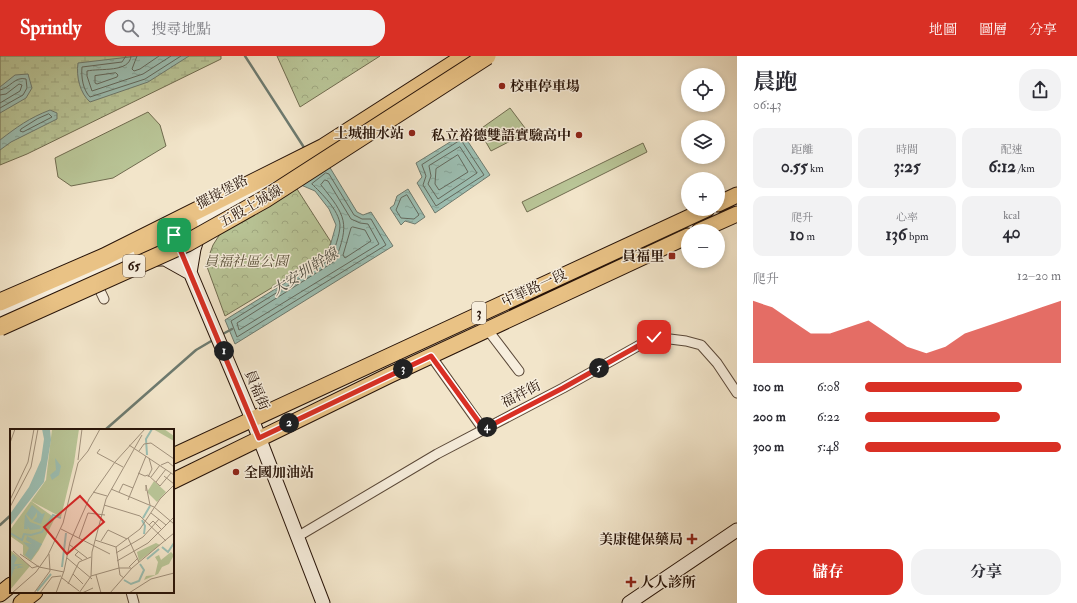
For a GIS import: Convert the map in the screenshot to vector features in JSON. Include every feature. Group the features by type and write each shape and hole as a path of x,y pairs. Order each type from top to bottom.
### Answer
{"highway":[{"name":"五股土城線","path":"0,302 104,257 229,194 253,184 324,147 466,56"},
{"name":"五股土城線","path":"0,327 187,243 265,199 489,56"},
{"path":"171,237 225,205 253,184"},
{"path":"0,315 171,237 198,228 226,213 265,199"}],"main road":[{"path":"725,201 737,195"},
{"path":"715,224 737,214"},
{"name":"中華路一段","path":"252,418 692,216"},
{"name":"中華路一段","path":"259,438 487,329 681,239"},
{"name":"3","path":"174,456 252,418"},
{"name":"3","path":"174,480 259,438"},
{"path":"0,594 10,587"},
{"path":"21,603 34,593"}],"street":[{"name":"擺接堡路","path":"0,315 132,258 320,158 478,56"},
{"name":"擺接堡路","path":"449,76 489,56"},
{"path":"132,258 165,258 190,273 194,249 201,229 207,219"},
{"name":"員福街","path":"171,237 190,273 252,418 323,603"},
{"path":"93,276 104,299"},
{"path":"487,329 518,371"},
{"name":"福祥街","path":"297,537 437,454 563,388 654,337 686,341 701,345 717,363 737,393"},
{"path":"431,356 484,429"},
{"path":"629,603 737,530"},
{"path":"131,593 134,603"}],"green space":[{"path":"0,56 221,56 221,59 27,154 0,165"},
{"path":"277,56 380,56 300,107"},
{"path":"510,108 528,132 491,151 479,130"},
{"path":"148,112 160,125 166,146 113,178 71,186 58,177 55,158"},
{"path":"643,143 647,152 527,212 522,202"},
{"name":"員福社區公園","path":"297,189 331,242 326,255 225,316 206,264 213,245 220,234"}],"water":[{"path":"138,56 189,56 148,82 90,102 81,89 78,74 78,63"},
{"path":"28,74 32,88 26,98 0,113 0,87 15,75"},
{"path":"50,110 57,113 57,119 11,142 0,150 0,140 24,123"},
{"path":"463,134 490,175 435,213 417,183 422,177 416,163"},
{"path":"329,166 357,212 363,215 371,212 393,246 235,344 225,320 327,257 336,225 329,209 315,191 301,185"},
{"path":"408,189 425,217 415,224 405,221 401,225 390,208 394,205 397,196"}],"waterway":[{"name":"大安圳幹線","path":"245,56 305,149"},
{"name":"大安圳幹線","path":"221,335 232,329"},
{"name":"大安圳幹線","path":"106,429 196,350 213,340"},
{"name":"大安圳幹線","path":"0,525 10,516"}],"place":[{"name":"校車停車場","path":"502,86"},
{"name":"土城抽水站","path":"412,133"},
{"name":"私立裕德雙語實驗高中","path":"579,135"},
{"name":"員福里","path":"672,256"},
{"name":"全國加油站","path":"236,472"},
{"name":"美康健保藥局","path":"692,539"},
{"name":"人人診所","path":"631,582"}],"route":[{"path":"174,235 252,418 259,438 431,356 484,429 563,388 654,337"}]}
